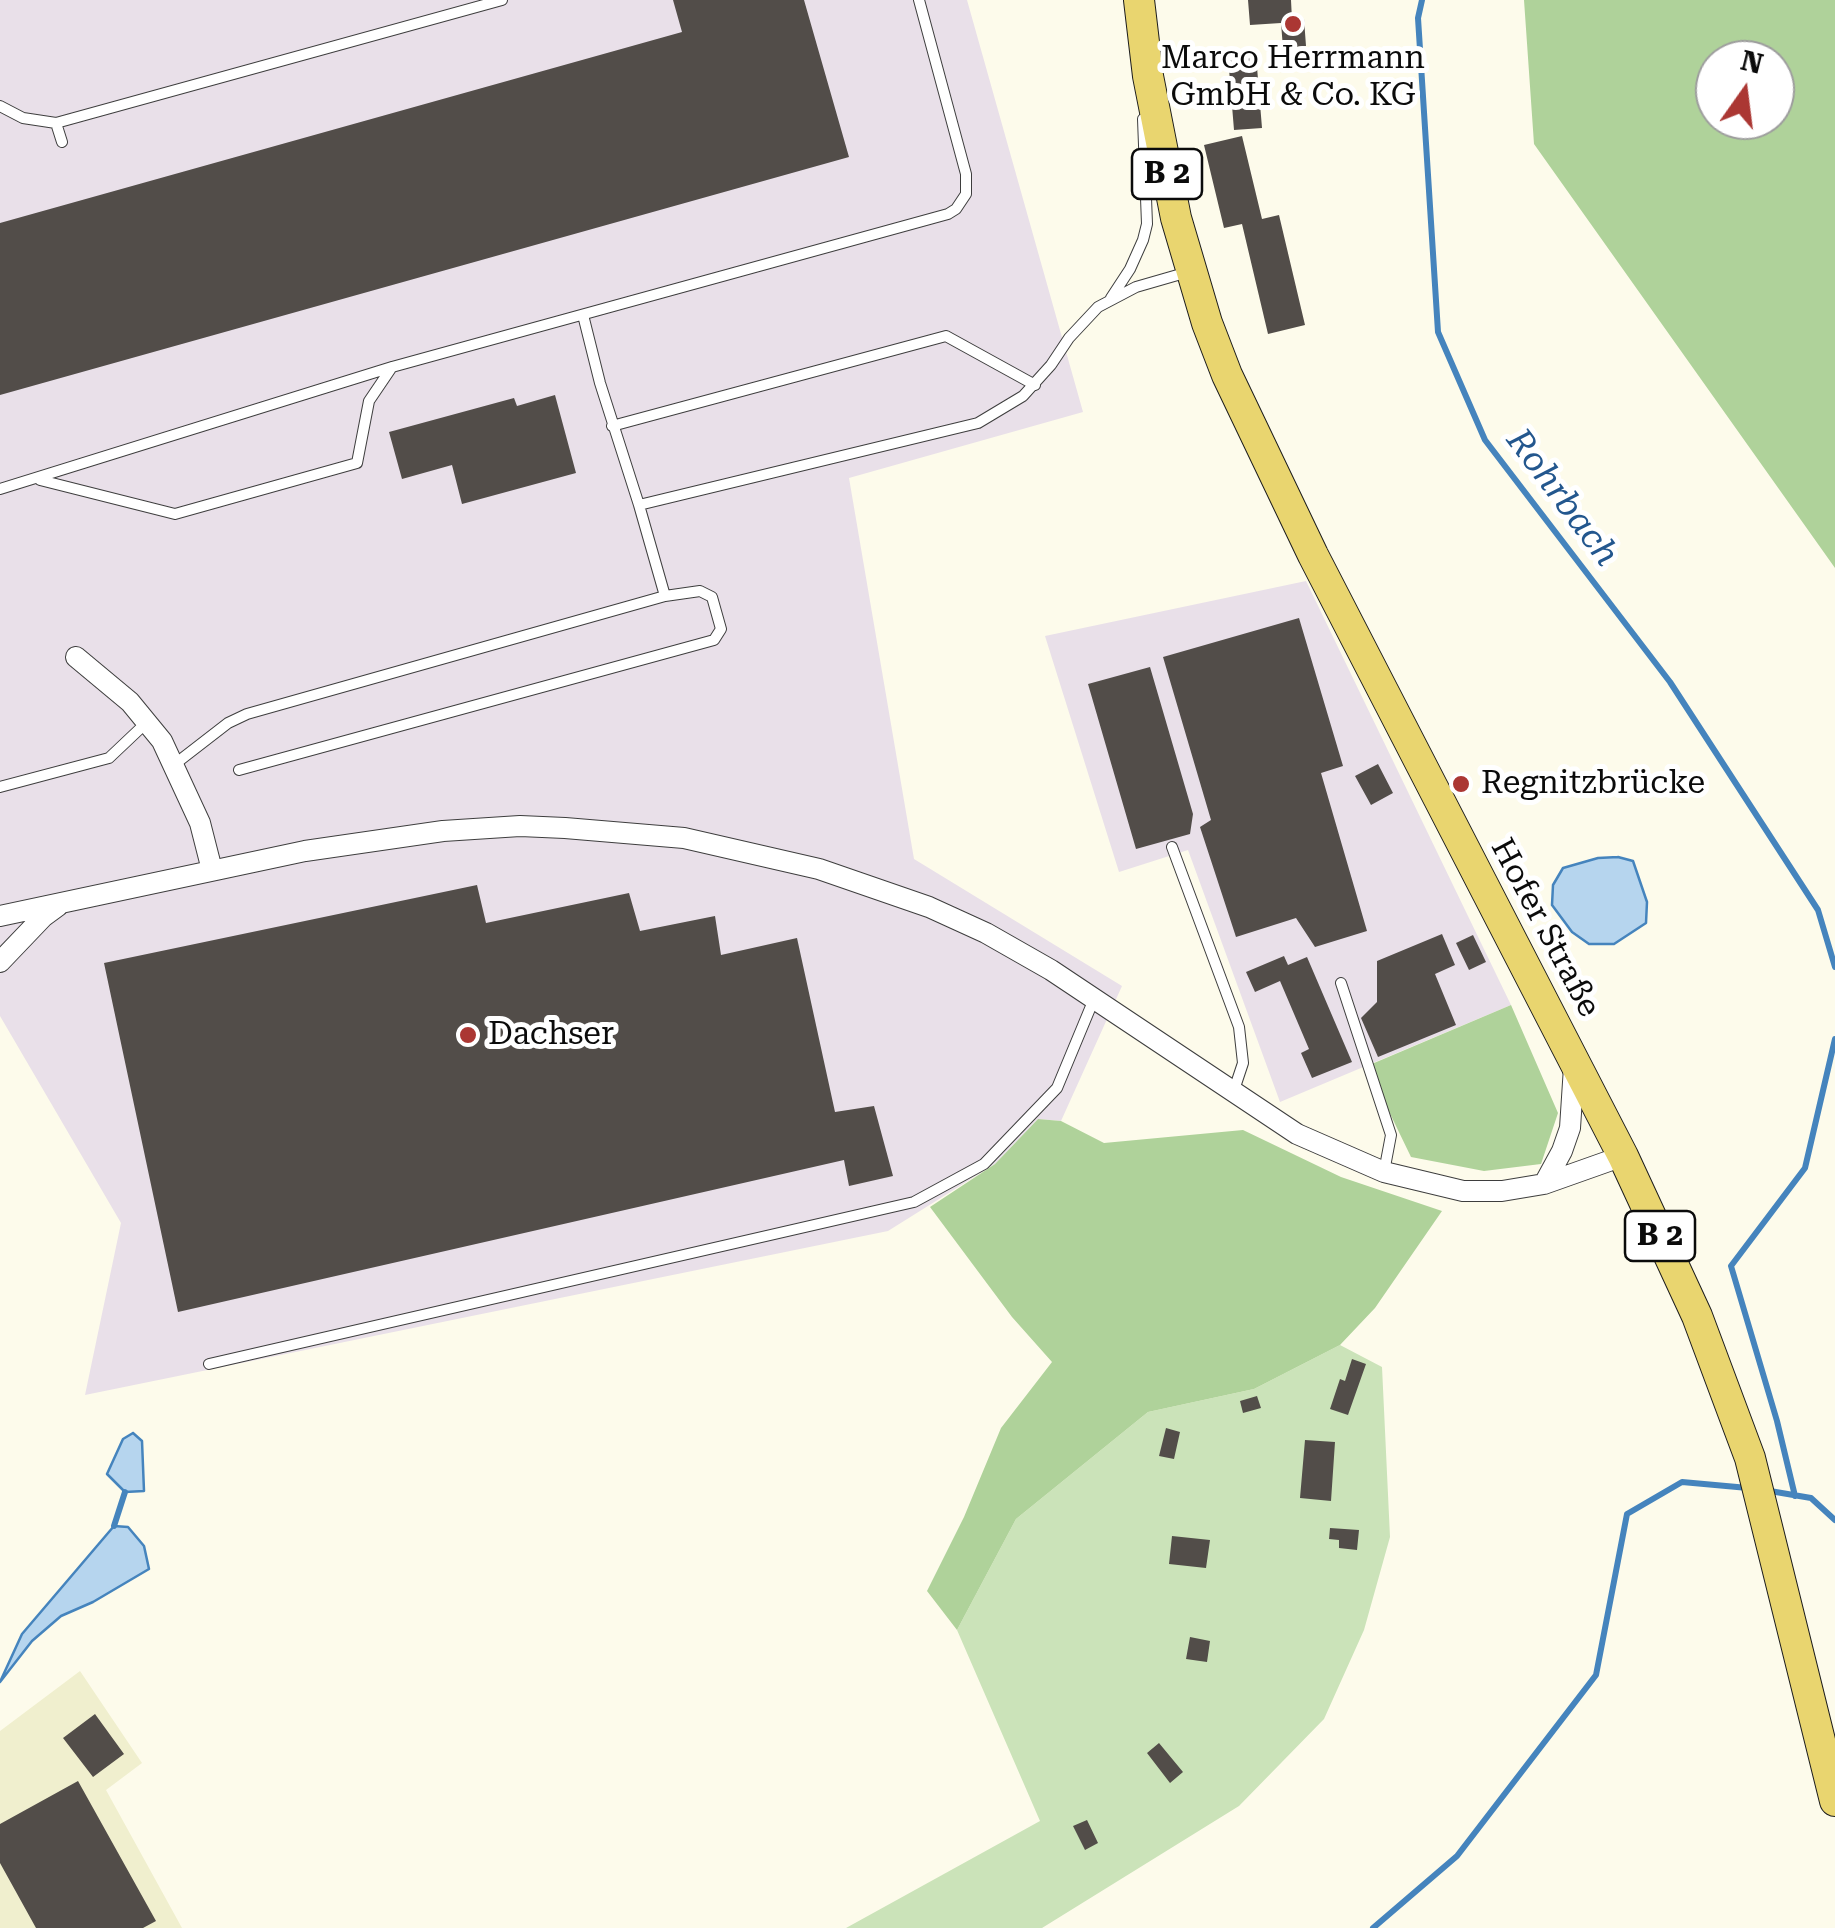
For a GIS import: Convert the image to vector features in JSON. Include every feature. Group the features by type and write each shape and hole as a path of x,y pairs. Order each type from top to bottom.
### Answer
{"main road":[{"name":"B 2","path":"1139,0 1148,76 1176,218 1191,272"},
{"name":"Hofer Straße","path":"1191,272 1227,375 1256,442 1623,1156"},
{"name":"B 2","path":"1623,1156 1698,1316 1750,1458 1835,1801"}],"street":[{"path":"76,657 114,686 147,722 175,764 200,823 212,870"},
{"path":"0,916 348,843 458,830 564,828 684,838 780,858 929,908 986,933 1094,998 1297,1134 1384,1172 1463,1190 1502,1191 1544,1184 1623,1156"},
{"path":"0,962 44,916 60,905"},
{"path":"1544,1184 1570,1128 1574,1060"}],"lane":[{"path":"0,106 22,118 56,123 502,0"},
{"path":"0,490 392,368 937,218 956,209 966,194 966,174 918,0"},
{"path":"639,505 978,423 1011,406 1035,384 1076,329 1111,298 1130,269 1146,224 1143,101 1148,76"},
{"path":"56,123 62,142"},
{"path":"1111,298 1191,272"},
{"path":"582,315 665,596"},
{"path":"612,426 946,336 1035,384"},
{"path":"38,479 175,514 357,463 369,401 392,368"},
{"path":"175,764 228,723 247,714 665,596 700,591 712,597 721,629 714,640 238,770"},
{"path":"0,787 110,758 147,722"},
{"path":"1172,847 1238,1027 1243,1063 1233,1094"},
{"path":"1341,983 1392,1135 1384,1172"},
{"path":"208,1364 914,1202 984,1164 1057,1088 1094,998"}],"shaded area":[{"path":"0,0 967,0 1083,412 849,478 914,859 1122,986 1061,1121 1038,1119 995,1164 888,1231 85,1395 121,1223 0,1016"},
{"path":"1306,581 1511,1005 1280,1102 1188,850 1119,872 1045,636"}],"green space":[{"path":"1524,0 1835,0 1835,568 1534,144"},
{"path":"1511,1005 1558,1113 1541,1164 1484,1171 1411,1157 1367,1066"},
{"path":"1038,1119 1061,1121 1104,1143 1243,1130 1341,1177 1442,1211 1375,1308 1340,1345 1254,1389 1148,1412 1016,1519 957,1630 927,1591 964,1517 1001,1428 1052,1362 1012,1317 930,1207 995,1164"},
{"path":"1340,1345 1382,1367 1390,1537 1364,1630 1324,1719 1239,1806 1042,1928 846,1928 1040,1821 957,1630 1016,1519 1148,1412 1254,1389"},
{"path":"80,1671 142,1763 106,1790 182,1928 0,1928 0,1731"}],"water":[{"path":"1618,857 1633,861 1647,902 1646,923 1614,944 1589,944 1572,932 1552,905 1553,885 1563,868"},
{"path":"133,1433 142,1441 144,1491 125,1492 107,1474 123,1439"},
{"path":"114,1526 128,1527 144,1546 149,1569 61,1616 32,1641 0,1682 22,1634"}],"building":[{"path":"673,0 804,0 849,157 0,395 0,223 682,32"},
{"name":"Marco Herrmann GmbH & Co. KG","path":"1248,0 1291,0 1292,20 1304,19 1306,46 1283,48 1281,23 1250,25"},
{"path":"1256,55 1262,128 1234,130 1228,57"},
{"path":"1242,136 1262,219 1279,215 1305,325 1268,334 1242,224 1224,228 1204,145"},
{"path":"555,395 576,473 462,504 452,465 402,479 389,432 514,398 517,406"},
{"path":"1299,618 1343,766 1321,773 1367,931 1315,947 1296,918 1236,937 1200,827 1211,820 1163,657"},
{"path":"1150,667 1193,814 1190,834 1136,849 1088,684"},
{"path":"1378,764 1393,793 1371,805 1355,776"},
{"name":"Dachser","path":"477,885 486,923 629,893 640,931 715,916 721,955 797,938 835,1112 874,1106 893,1176 849,1186 844,1160 178,1312 104,963"},
{"path":"1442,934 1455,965 1435,974 1456,1025 1378,1057 1361,1018 1377,1002 1377,961"},
{"path":"1473,935 1486,962 1469,970 1456,943"},
{"path":"1284,956 1288,965 1307,957 1352,1062 1312,1078 1301,1053 1309,1049 1280,981 1255,992 1246,972"},
{"path":"1352,1359 1366,1364 1348,1415 1330,1409"},
{"path":"1257,1396 1261,1408 1243,1413 1240,1401"},
{"path":"1166,1428 1180,1432 1174,1459 1159,1456"},
{"path":"1305,1440 1335,1442 1331,1501 1300,1498"},
{"path":"1330,1528 1359,1530 1357,1550 1339,1548 1339,1540 1329,1539"},
{"path":"1172,1536 1210,1540 1206,1568 1169,1564"},
{"path":"1190,1637 1210,1641 1207,1662 1186,1659"},
{"path":"95,1714 124,1754 93,1777 63,1738"},
{"path":"1159,1743 1183,1772 1170,1783 1147,1753"},
{"path":"78,1781 156,1921 143,1928 36,1928 0,1863 0,1824"},
{"path":"1087,1820 1098,1843 1085,1850 1073,1826"}],"waterway":[{"name":"Rohrbach","path":"1422,0 1418,18 1438,332 1485,440 1670,682 1818,910 1835,967"},
{"name":"Rohrbach","path":"1795,1496 1731,1266 1805,1168 1835,1039"},
{"path":"1373,1928 1457,1856 1596,1675 1627,1514 1682,1482 1748,1488"},
{"path":"1770,1491 1811,1498 1835,1520"},
{"path":"114,1526 125,1492"}],"place":[{"name":"Marco Herrmann GmbH & Co. KG","path":"1293,24"},
{"name":"Regnitzbrücke","path":"1461,784"},
{"name":"Dachser","path":"468,1035"}]}
